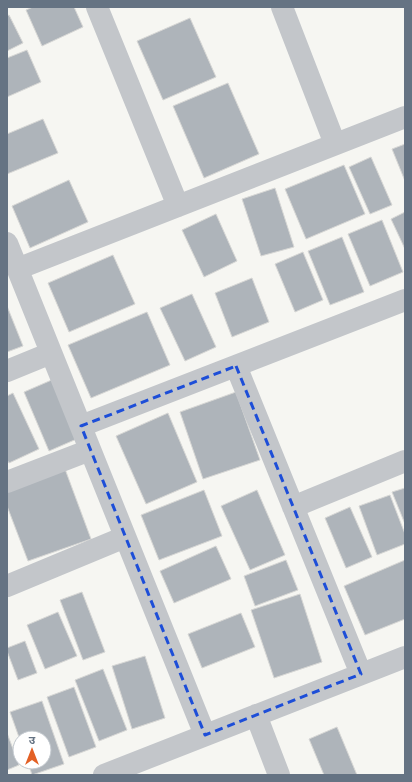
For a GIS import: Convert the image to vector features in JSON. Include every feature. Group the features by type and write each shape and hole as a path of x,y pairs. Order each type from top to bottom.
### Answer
{"street":[{"path":"97,7 178,206"},
{"path":"282,7 335,144"},
{"path":"17,269 405,116"},
{"path":"7,243 205,735"},
{"path":"81,426 405,300"},
{"path":"7,371 51,353"},
{"path":"236,366 361,674"},
{"path":"7,482 90,450"},
{"path":"293,507 405,461"},
{"path":"7,586 126,537"},
{"path":"104,775 405,657"},
{"path":"256,715 279,775"}],"highlighted area":[{"path":"236,366 361,674 205,735 81,426"}],"building":[{"path":"33,7 74,7 83,27 42,46 26,10"},
{"path":"9,15 23,43 7,51 7,16"},
{"path":"190,18 216,77 163,100 137,41"},
{"path":"27,50 41,82 7,97 7,58"},
{"path":"228,83 259,154 204,178 173,106"},
{"path":"43,119 58,153 7,174 7,134"},
{"path":"405,144 405,181 392,149"},
{"path":"371,157 392,205 370,214 349,167"},
{"path":"344,165 365,214 306,239 285,189"},
{"path":"69,180 88,222 30,248 12,206"},
{"path":"275,188 294,247 261,256 242,199"},
{"path":"405,212 405,249 391,219"},
{"path":"216,214 237,261 204,277 182,230"},
{"path":"382,220 403,272 370,286 348,234"},
{"path":"342,237 364,292 330,305 308,251"},
{"path":"303,252 323,300 295,312 275,264"},
{"path":"113,255 135,304 69,332 48,283"},
{"path":"252,278 269,322 232,337 215,293"},
{"path":"192,294 216,347 185,361 160,308"},
{"path":"7,306 23,346 7,352"},
{"path":"147,312 170,365 91,398 68,345"},
{"path":"54,379 79,438 49,451 24,392"},
{"path":"236,392 260,460 203,479 180,412"},
{"path":"13,393 39,449 9,463 7,460 7,396"},
{"path":"168,413 197,482 146,504 116,436"},
{"path":"65,469 91,539 28,561 7,506 7,489"},
{"path":"405,488 405,524 392,492"},
{"path":"204,490 222,536 159,560 141,515"},
{"path":"257,490 285,555 250,570 221,506"},
{"path":"390,495 405,534 405,544 377,555 359,506"},
{"path":"350,507 372,557 346,568 325,518"},
{"path":"216,546 231,579 174,603 160,571"},
{"path":"286,560 298,590 255,606 244,576"},
{"path":"405,560 405,619 365,635 344,586"},
{"path":"82,592 105,652 83,660 60,600"},
{"path":"300,594 322,662 274,678 251,610"},
{"path":"58,612 77,656 45,669 27,625"},
{"path":"241,613 255,647 202,668 188,634"},
{"path":"25,641 37,673 18,680 7,648"},
{"path":"145,656 165,718 132,729 112,666"},
{"path":"103,669 127,730 99,741 75,680"},
{"path":"74,687 96,747 69,757 47,697"},
{"path":"42,701 64,764 52,768 52,730 16,730 10,712"},
{"path":"337,727 357,775 324,775 309,739"},
{"path":"7,733 12,746 12,768 7,770"},
{"path":"30,770 47,770 32,775"}]}
